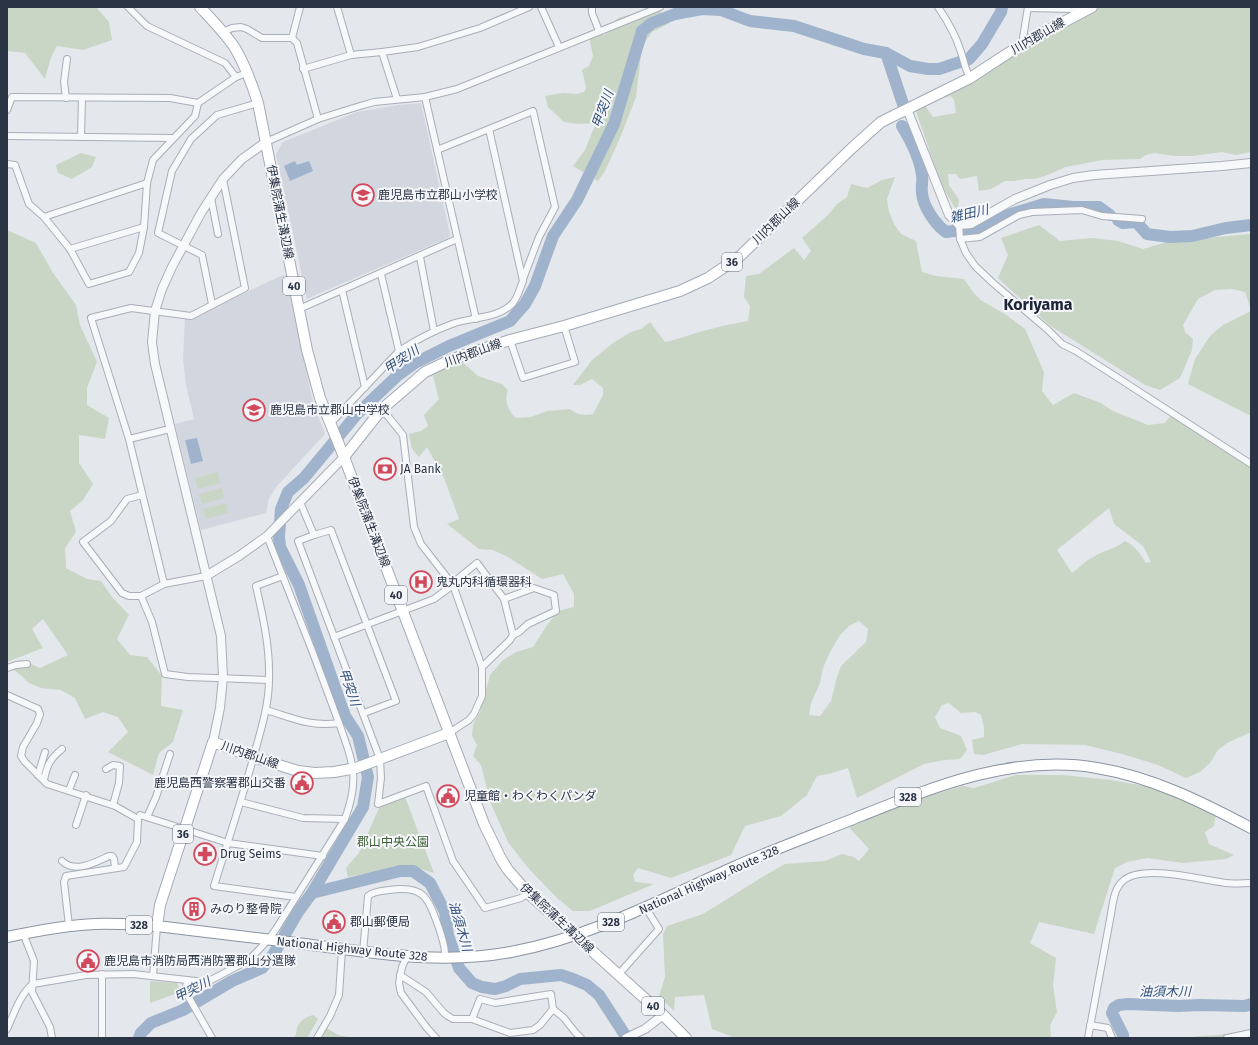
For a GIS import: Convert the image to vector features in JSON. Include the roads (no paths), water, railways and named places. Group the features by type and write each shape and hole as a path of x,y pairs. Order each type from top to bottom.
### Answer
{"main road":[{"name":"伊集院蒲生溝辺線","path":"200,7 223,32 235,48 247,73 258,103 307,350 314,378 402,611 494,847 508,870 528,893 663,1015 686,1038"},
{"name":"川内郡山線","path":"344,457 382,409 425,372 450,360 510,340 564,326 680,291 708,278 738,258 881,122 1092,7"},
{"name":"川内郡山線","path":"157,926 160,905 213,742 253,757 298,771 315,773 334,772 355,768 449,733"},
{"name":"National Highway Route 328","path":"7,937 69,926 96,924 157,926 407,956 447,958 508,953 575,936 646,908 737,866 924,790 965,777 1003,769 1046,765 1094,767 1137,777 1177,792 1221,812 1251,828"}],"street":[{"path":"128,7 147,26 225,63 236,77"},
{"path":"292,38 300,7"},
{"path":"337,7 351,54"},
{"path":"303,69 351,54 382,52 418,47 480,28 529,7"},
{"path":"541,7 559,47"},
{"path":"592,7 592,13 599,31"},
{"path":"213,742 220,708 223,678 221,636 170,429 155,364 152,342 155,311 162,289 201,213 223,179 242,159 266,142 318,119 360,106 425,97 457,89 660,7"},
{"path":"938,7 952,30 968,74"},
{"path":"1022,44 1028,7 1072,9 1076,7"},
{"path":"223,32 232,28 241,27 262,38 292,38 297,43 318,119"},
{"path":"382,52 397,100"},
{"path":"66,98 64,82 67,59"},
{"path":"7,164 15,166 29,204 44,217 70,249 90,284 129,272 139,253 144,227 147,183 153,160 172,138 195,116 198,103 236,77 247,73"},
{"path":"7,110 12,97 170,98 198,103"},
{"path":"425,97 476,319"},
{"path":"81,137 82,98"},
{"path":"212,304 202,255 158,233 172,171 191,139 217,115 258,103"},
{"path":"907,109 949,215 959,226 960,239 974,266 1062,344 1076,351 1251,464"},
{"path":"331,426 399,351 434,331 454,323 476,319 501,311 513,303 519,292 539,238 555,207 533,111 437,150"},
{"path":"489,129 522,281"},
{"path":"7,136 172,138"},
{"path":"959,226 971,224 1015,199 1050,185 1073,178 1094,174 1251,163"},
{"path":"164,584 129,439 91,318 131,308 191,316 246,288 223,179"},
{"path":"44,217 147,183"},
{"path":"211,198 218,234"},
{"path":"960,239 980,237 1019,215 1032,212 1082,210 1102,216 1142,219"},
{"path":"70,249 144,227"},
{"path":"299,309 420,257 457,239"},
{"path":"420,257 434,331"},
{"path":"381,274 399,351"},
{"path":"342,290 365,387"},
{"path":"510,340 523,378 575,362 564,326"},
{"path":"382,409 403,435 414,527 418,538 453,585 482,667 482,696 474,714 469,720 449,733"},
{"path":"129,439 170,429"},
{"path":"142,495 127,499 111,521 83,542 122,593 129,596 140,596 164,584 206,576 239,556 267,536 282,522 344,457"},
{"path":"300,502 314,535"},
{"path":"364,713 396,701 331,530 298,541 364,713 378,760 381,778 378,804 426,786 453,861 485,908 521,898 528,893"},
{"path":"7,1029 20,1001 28,988 33,984 75,976 102,974 132,974 205,982 249,960 270,940 323,856 344,819 350,804 354,786 355,768 313,653 267,536"},
{"path":"334,637 434,599 453,585 455,581 477,563 504,599 513,635"},
{"path":"283,576 256,586 265,625 269,652 269,680 266,710 262,730 241,802 214,886 296,897"},
{"path":"482,667 510,640 513,635 528,624 556,611 554,595 534,588 504,599"},
{"path":"140,596 152,622 165,674 269,680"},
{"path":"7,668 27,664"},
{"path":"7,694 38,709 40,714 37,723 23,747 21,756 24,762 47,784 113,805 138,819"},
{"path":"266,710 312,724 326,725 339,723"},
{"path":"44,780 46,769 51,759 62,749"},
{"path":"38,775 45,752"},
{"path":"148,817 170,754"},
{"path":"106,769 113,765 120,766 119,783 113,805"},
{"path":"69,790 75,775"},
{"path":"76,825 86,796"},
{"path":"241,802 303,818 344,819"},
{"path":"69,926 64,882 66,876 124,867 137,842 138,819 140,815 228,843 323,856"},
{"path":"62,861 69,866 84,866 112,856 114,858 115,868"},
{"path":"1088,1038 1111,914 1117,890 1124,880 1135,875 1154,873 1228,883 1251,883"},
{"path":"364,952 368,896 377,892 393,889 414,890 425,896 430,904 445,947 447,958"},
{"path":"618,974 659,929 646,908"},
{"path":"153,976 157,926"},
{"path":"23,933 34,961 32,992 50,1026 52,1038"},
{"path":"317,1038 330,1016 339,995 342,949"},
{"path":"407,956 400,975 399,983 401,993 436,1038"},
{"path":"102,974 102,1038"},
{"path":"400,975 426,992 444,1013 453,1019 472,1019 510,1033 533,1030 540,1025 553,1009"},
{"path":"187,980 186,989 188,996 212,1038"},
{"path":"472,1019 480,999 495,1003 551,994 553,1009 564,1018 574,1032 581,1038"},
{"path":"626,1038 645,1029 663,1015"},
{"path":"1090,1025 1108,1028 1112,1038"},
{"path":"1227,1038 1251,1033"}],"water":[{"path":"295,161 297,165 309,161 313,171 290,181 284,166"},
{"path":"197,438 203,461 191,464 185,440"}],"waterway":[{"name":"甲突川","path":"139,1038 141,1033 151,1023 183,1010 232,981 262,968 273,955 298,912 312,893 363,807 368,777 358,736 345,716 299,585 280,547 279,536 281,509 288,492 304,478 357,414 397,376 415,363 449,346 510,321 525,304 535,286 553,236 577,200 614,124 642,31 652,23 675,14 702,9 721,10 750,21 794,26 864,49 886,53 910,66 939,69 969,59 982,44 1001,12 1002,7"},
{"name":"雑田川","path":"886,53 904,107"},
{"name":"雑田川","path":"902,126 919,162 922,177 922,193 927,210 938,225 946,232 976,228 1011,214 1044,204 1073,207 1099,207 1110,215"},
{"name":"雑田川","path":"1118,220 1123,223 1136,222 1147,234 1170,237 1192,236 1226,228 1251,225"},
{"name":"油須木川","path":"312,893 400,871 413,871 430,883 445,912 448,935 459,968 472,983 482,987 495,989 506,986 520,979 561,975 573,979 587,985 599,995 627,1038"},
{"name":"油須木川","path":"1123,1038 1123,1035 1112,1013 1114,1008 1119,1005 1245,1006 1251,1004"}],"place":[{"name":"鹿児島市立郡山小学校","path":"363,195"},
{"name":"鹿児島市立郡山中学校","path":"254,410"},
{"name":"JA Bank","path":"385,469"},
{"name":"鬼丸内科循環器科","path":"421,582"},
{"name":"鹿児島西警察署郡山交番","path":"302,783"},
{"name":"児童館・わくわくパンダ","path":"448,796"},
{"name":"Drug Seims","path":"205,854"},
{"name":"みのり整骨院","path":"194,909"},
{"name":"郡山郵便局","path":"334,922"},
{"name":"鹿児島市消防局西消防署郡山分遣隊","path":"88,961"}],"district":[{"name":"Koriyama","path":"1038,304"}],"park label":[{"name":"郡山中央公園","path":"393,842"}]}
